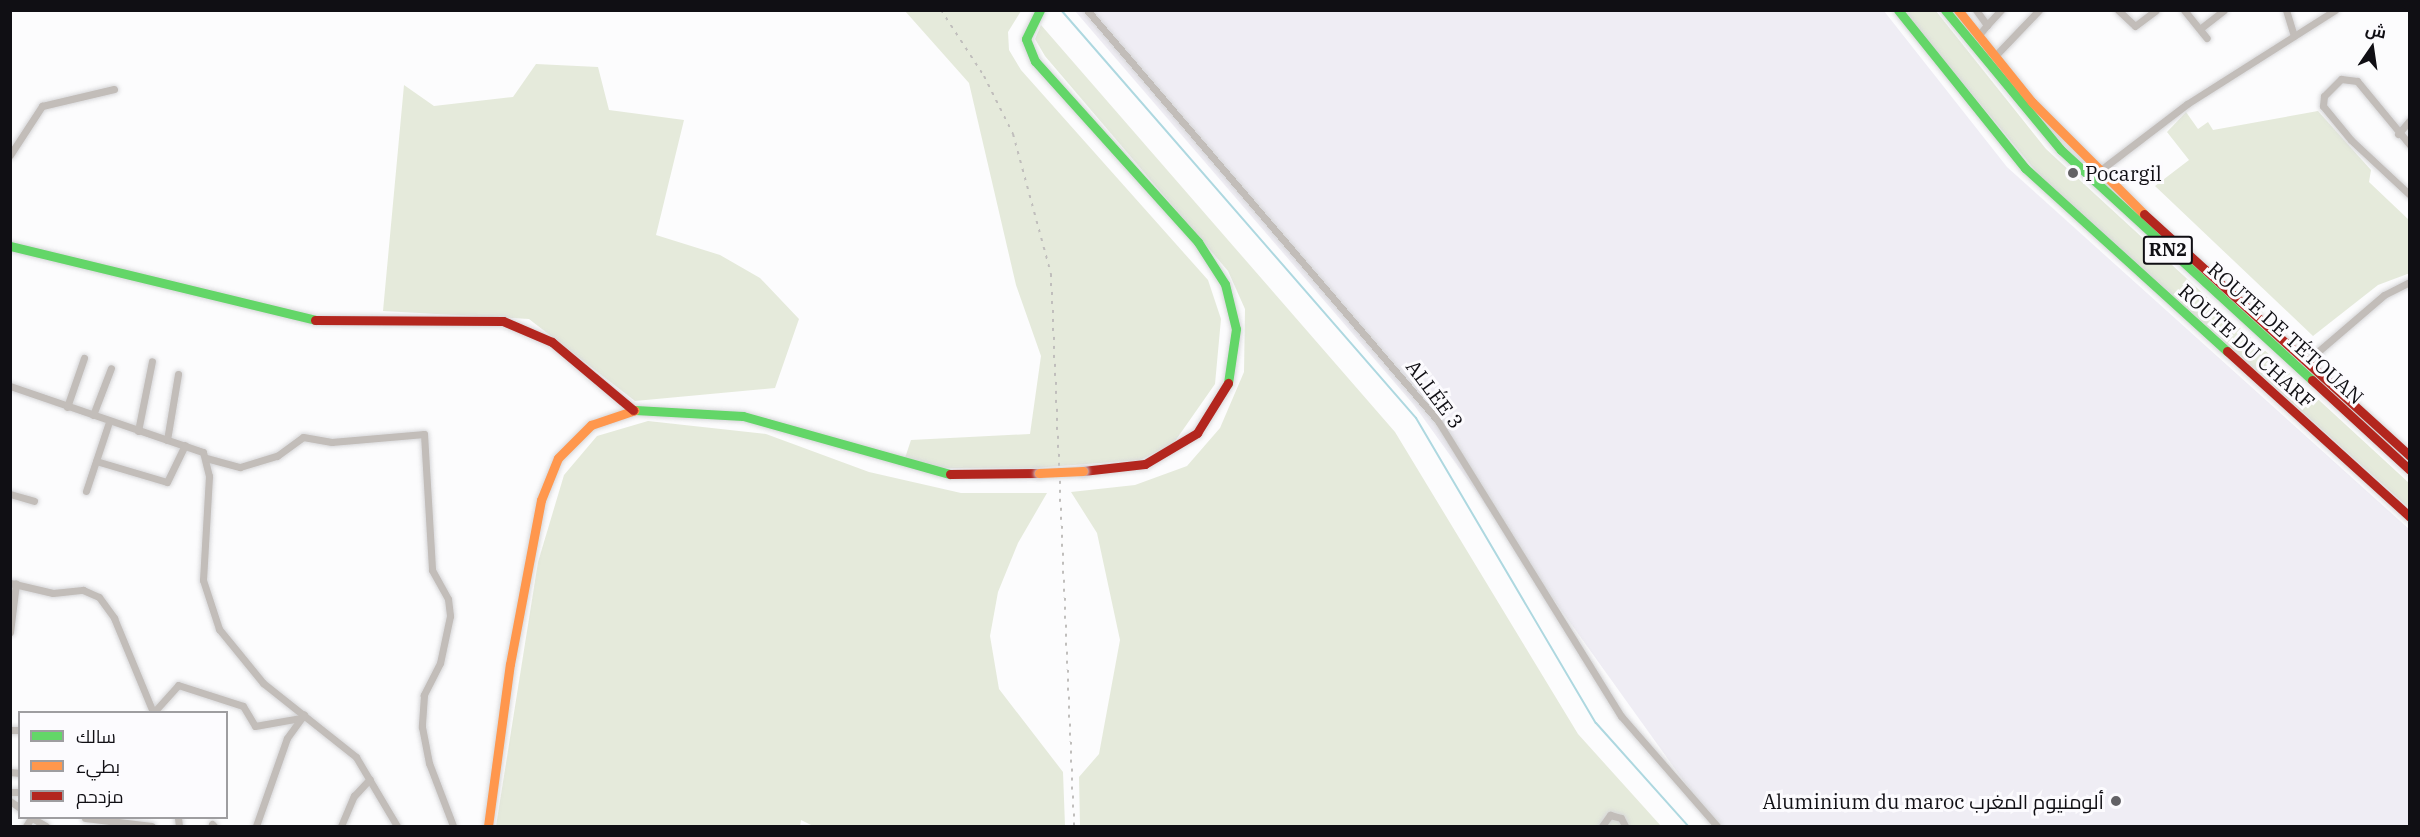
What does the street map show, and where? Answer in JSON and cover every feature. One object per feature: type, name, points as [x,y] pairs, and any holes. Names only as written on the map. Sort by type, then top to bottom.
[{"type":"main road","points":[[488,826],[526,571],[548,477],[576,437],[604,418],[633,410],[766,420],[936,474],[1083,471],[1145,464],[1197,433],[1231,378],[1236,329],[1225,284],[1198,242],[1035,61],[1026,39],[1032,18],[1040,10]]},
{"type":"main road","name":"ROUTE DU CHARF","points":[[1898,10],[2025,168],[2409,517]]},
{"type":"main road","name":"ROUTE DE TÉTOUAN","points":[[1945,10],[2061,150],[2409,470]]},
{"type":"main road","name":"ROUTE DE TÉTOUAN","points":[[1958,10],[1995,56],[2098,172],[2409,456]]},
{"type":"main road","points":[[10,246],[327,323],[503,321],[552,342],[633,410]]},
{"type":"street","name":"ALLÉE 3","points":[[1087,10],[1438,421],[1621,716],[1717,826]]},
{"type":"street","points":[[1976,10],[1987,25]]},
{"type":"street","points":[[1978,36],[2001,10]]},
{"type":"street","points":[[1995,56],[2038,10]]},
{"type":"street","points":[[2118,10],[2135,26],[2156,10]]},
{"type":"street","points":[[2184,10],[2207,38]]},
{"type":"street","points":[[2200,28],[2223,10]]},
{"type":"street","points":[[2286,10],[2294,36]]},
{"type":"street","points":[[2098,172],[2187,104],[2335,10]]},
{"type":"street","points":[[2409,145],[2357,81],[2341,80],[2323,99],[2351,140],[2409,195]]},
{"type":"street","points":[[10,155],[42,106],[114,89]]},
{"type":"street","points":[[2398,134],[2409,120]]},
{"type":"street","points":[[2307,361],[2384,295],[2409,282]]},
{"type":"street","points":[[67,406],[84,358]]},
{"type":"street","points":[[138,431],[152,361]]},
{"type":"street","points":[[93,416],[111,368]]},
{"type":"street","points":[[167,441],[178,374]]},
{"type":"street","points":[[10,386],[109,422],[185,445],[206,458],[240,467],[277,456],[303,437],[332,442],[424,434],[432,570],[448,600],[450,616],[440,663],[424,695],[422,727],[429,763],[453,826]]},
{"type":"street","points":[[86,491],[109,422]]},
{"type":"street","points":[[96,461],[167,482],[185,445]]},
{"type":"street","points":[[206,458],[207,603],[219,629],[256,675],[303,716],[345,747],[370,779],[397,826]]},
{"type":"street","points":[[10,494],[34,501]]},
{"type":"street","points":[[10,632],[13,583],[52,593],[82,590],[99,597],[114,618],[153,711]]},
{"type":"street","points":[[154,711],[178,685],[243,706],[255,726],[303,716]]},
{"type":"street","points":[[256,826],[287,738],[303,716]]},
{"type":"street","points":[[341,826],[354,796],[370,779]]},
{"type":"street","points":[[1602,826],[1610,815],[1621,818],[1625,826]]},
{"type":"street","points":[[92,819],[152,826]]},
{"type":"street","points":[[170,826],[178,823]]},
{"type":"shaded area","points":[[905,11],[1021,11],[1008,32],[1009,50],[1021,70],[1208,280],[1221,319],[1215,384],[1173,444],[1140,460],[1034,468],[942,468],[904,461],[911,440],[1030,434],[1041,356],[1016,285],[969,83]]},
{"type":"shaded area","points":[[1075,11],[1884,11],[2007,167],[2409,529],[2409,826],[1716,826],[1414,405]]},
{"type":"shaded area","points":[[1903,11],[1936,11],[2046,149],[2409,483],[2409,508],[2040,176]]},
{"type":"shaded area","points":[[1041,25],[1395,432],[1578,734],[1661,826],[1080,826],[1079,777],[1099,754],[1120,640],[1097,533],[1071,492],[1135,485],[1187,466],[1220,428],[1244,372],[1245,309],[1228,271],[1045,56],[1035,39]]},
{"type":"shaded area","points":[[536,64],[598,67],[609,110],[684,120],[656,235],[720,255],[760,278],[799,319],[775,388],[635,401],[529,319],[383,311],[404,85],[434,106],[513,97]]},
{"type":"shaded area","points":[[2318,111],[2371,170],[2369,182],[2409,220],[2410,273],[2378,285],[2313,336],[2155,186],[2189,160],[2167,132],[2186,112],[2198,129],[2208,122],[2213,130]]},
{"type":"shaded area","points":[[648,421],[766,434],[869,472],[961,493],[1047,493],[1018,543],[998,592],[990,636],[999,689],[1063,772],[1065,826],[813,826],[801,820],[800,826],[496,826],[538,562],[564,475],[597,436]]},
{"type":"waterway","points":[[1061,10],[1416,418],[1596,723],[1688,826]]},
{"type":"railway","points":[[941,10],[984,76],[1013,134],[1051,274],[1074,826]]},
{"type":"traffic: fast","points":[[1040,10],[1026,39],[1035,61],[1198,242],[1225,284],[1236,329],[1228,383]]},
{"type":"traffic: fast","points":[[1898,10],[2025,168],[2227,351]]},
{"type":"traffic: fast","points":[[1945,10],[2061,150],[2312,380]]},
{"type":"traffic: fast","points":[[10,246],[315,320]]},
{"type":"traffic: fast","points":[[635,410],[743,416],[950,474]]},
{"type":"traffic: slow","points":[[1958,10],[2032,102],[2144,214]]},
{"type":"traffic: slow","points":[[488,826],[510,664],[541,500],[558,458],[591,425],[635,410]]},
{"type":"traffic: slow","points":[[1039,473],[1083,471]]},
{"type":"traffic: jam","points":[[2144,214],[2410,456]]},
{"type":"traffic: jam","points":[[315,320],[503,321],[552,342],[633,410]]},
{"type":"traffic: jam","points":[[2227,351],[2410,517]]},
{"type":"traffic: jam","points":[[2312,380],[2410,470]]},
{"type":"traffic: jam","points":[[1083,471],[1145,464],[1197,433],[1228,383]]},
{"type":"traffic: jam","points":[[950,474],[1039,473]]},
{"type":"place","name":"Pocargil","points":[[2073,173]]},
{"type":"place","name":"Aluminium du maroc ألومنيوم المغرب","points":[[2116,801]]}]
